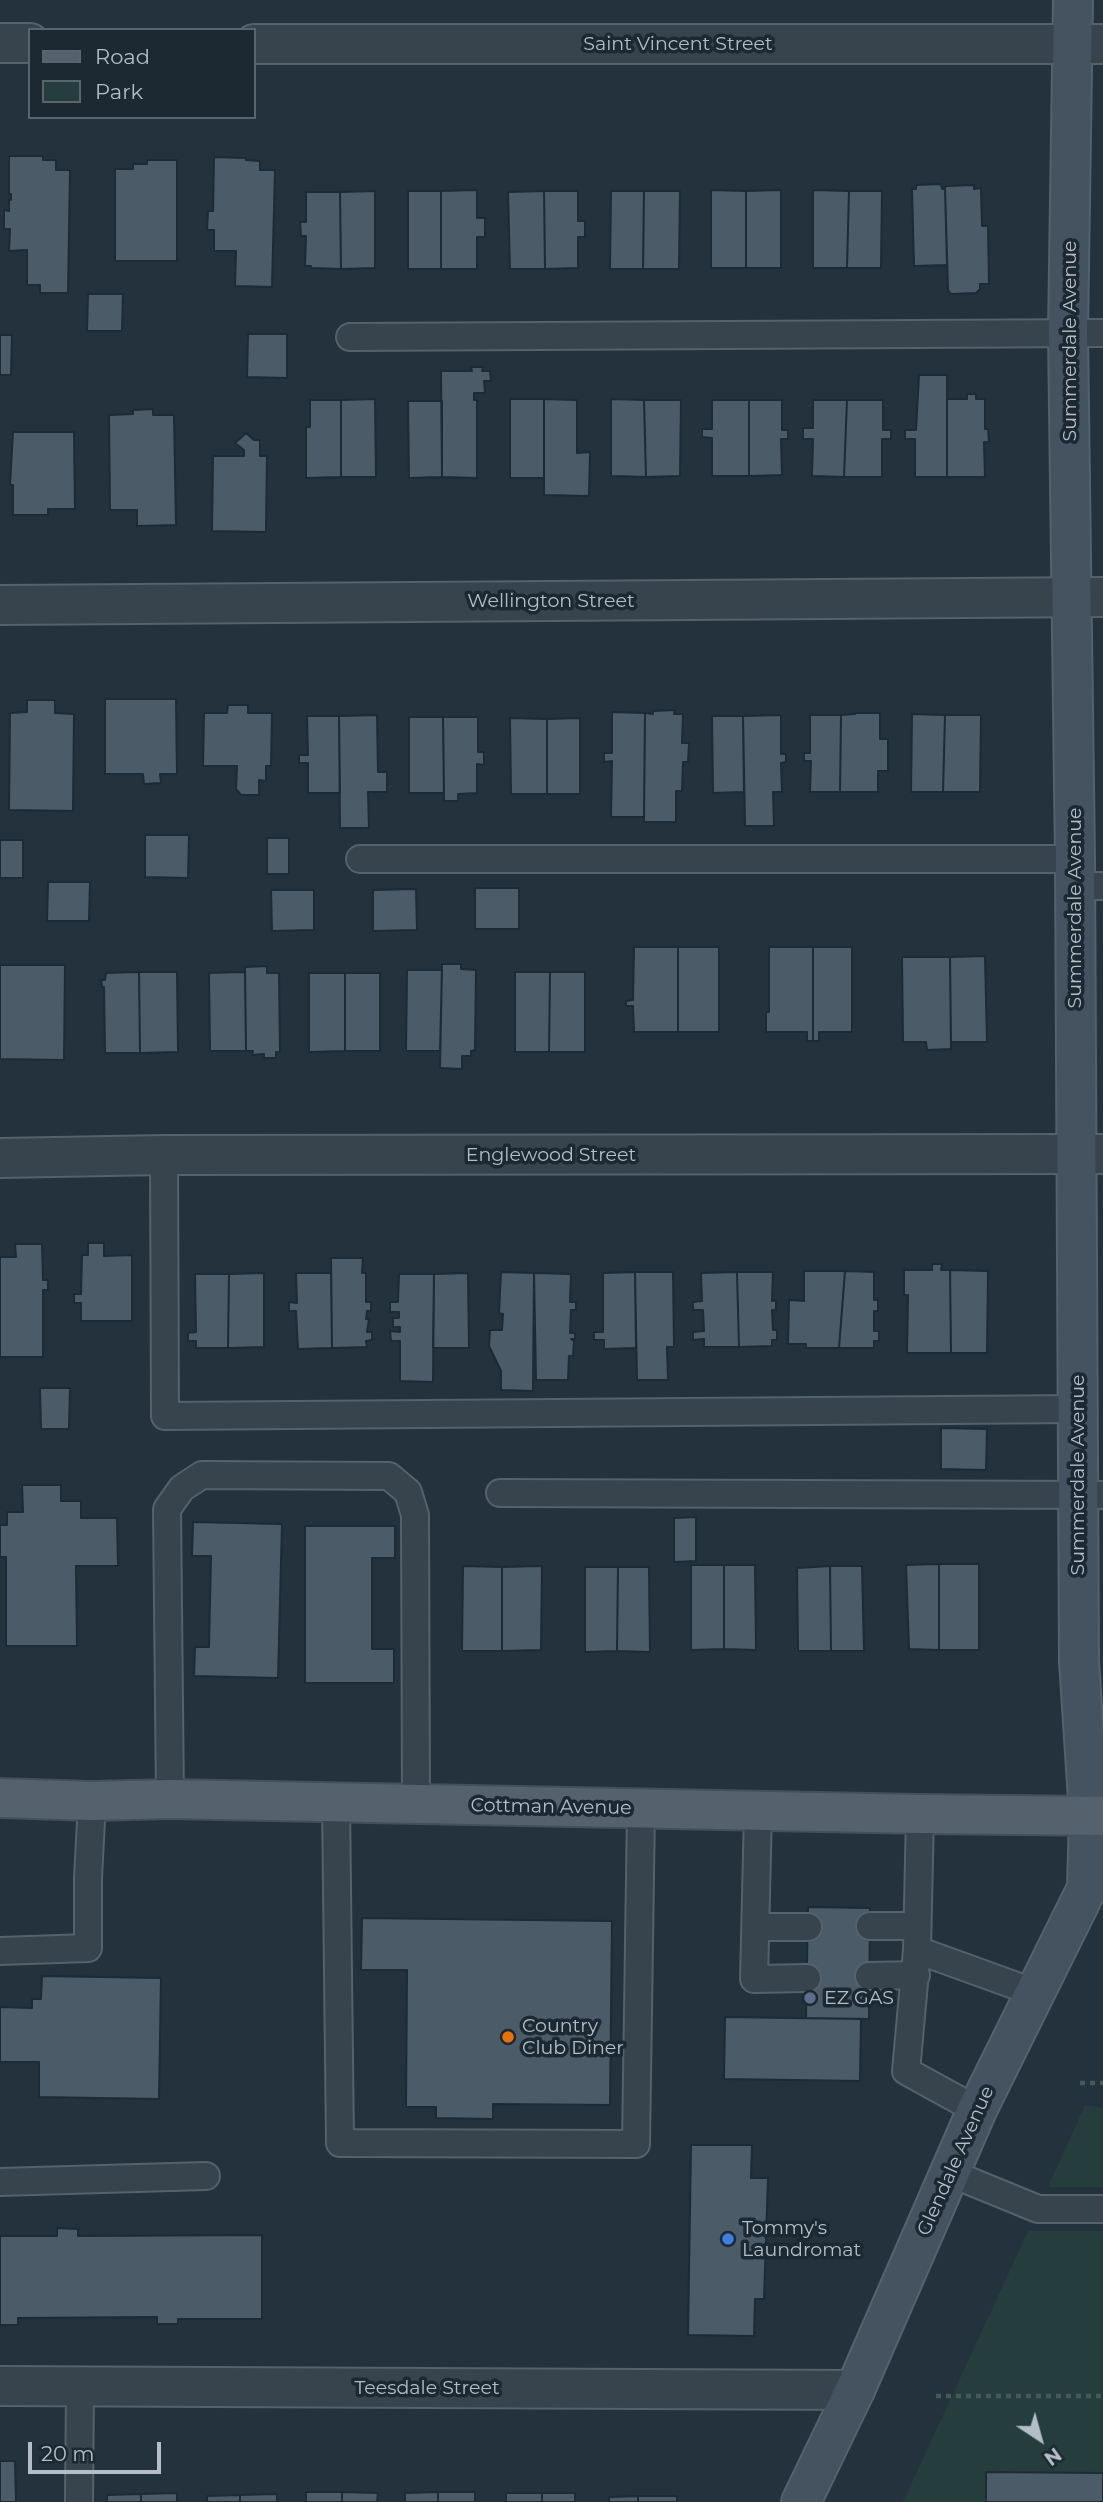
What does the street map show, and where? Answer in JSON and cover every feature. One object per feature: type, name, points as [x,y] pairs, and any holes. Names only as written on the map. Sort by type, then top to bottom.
[{"type":"main road","name":"Cottman Avenue","points":[[0,1798],[1096,1816]]},
{"type":"street","name":"Summerdale Avenue","points":[[1073,0],[1088,44],[1084,877],[1090,1154],[1078,1409],[1091,1452],[1091,1661],[1096,1816]]},
{"type":"street","points":[[0,43],[28,43]]},
{"type":"street","name":"Saint Vincent Street","points":[[256,44],[1088,44]]},
{"type":"street","name":"Wellington Street","points":[[0,605],[1087,597]]},
{"type":"street","name":"Englewood Street","points":[[0,1158],[164,1155],[1090,1154]]},
{"type":"street","name":"Glendale Avenue","points":[[802,2502],[855,2390],[977,2110],[1087,1888],[1096,1816]]},
{"type":"street","name":"Teesdale Street","points":[[0,2386],[855,2390]]},
{"type":"lane","points":[[350,337],[1085,333]]},
{"type":"lane","points":[[360,859],[1084,877]]},
{"type":"lane","points":[[164,1155],[165,1416],[1078,1409]]},
{"type":"lane","points":[[170,1799],[167,1509],[182,1488],[202,1475],[389,1476],[408,1492],[415,1515],[416,1805]]},
{"type":"lane","points":[[500,1493],[1091,1495]]},
{"type":"lane","points":[[0,1951],[88,1948],[92,1801]]},
{"type":"lane","points":[[336,1803],[340,2143],[636,2144],[640,1809]]},
{"type":"lane","points":[[758,1811],[754,1979],[807,1978]]},
{"type":"lane","points":[[920,1814],[917,1951],[906,2071],[977,2110]]},
{"type":"lane","points":[[870,1926],[917,1951],[1036,1993]]},
{"type":"lane","points":[[756,1927],[808,1927]]},
{"type":"lane","points":[[869,1976],[917,1951]]},
{"type":"lane","points":[[950,2173],[1038,2209],[1103,2209]]},
{"type":"lane","points":[[0,2182],[206,2176]]},
{"type":"lane","points":[[79,2502],[80,2386]]},
{"type":"path","points":[[1080,2083],[1103,2083]]},
{"type":"path","points":[[936,2396],[1103,2396]]},
{"type":"green space","points":[[1085,2105],[1103,2108],[1103,2187],[1048,2187]]},
{"type":"green space","points":[[1028,2231],[1103,2231],[1103,2473],[986,2472],[986,2502],[903,2502]]},
{"type":"building","points":[[9,156],[43,156],[43,160],[56,160],[56,170],[70,170],[68,293],[40,293],[40,285],[27,285],[27,250],[9,251],[10,229],[4,229],[4,210],[9,211],[11,200]]},
{"type":"building","points":[[214,157],[246,158],[260,161],[260,170],[275,170],[272,287],[235,286],[236,251],[214,251],[214,230],[207,230],[208,211],[213,211]]},
{"type":"building","points":[[147,160],[177,160],[177,261],[115,261],[115,169],[133,169],[133,164],[147,164]]},
{"type":"building","points":[[941,184],[942,189],[945,188],[947,265],[914,266],[912,189],[916,189],[916,185]]},
{"type":"building","points":[[974,185],[974,189],[981,188],[982,226],[988,226],[989,284],[980,284],[976,293],[951,294],[948,290],[945,188]]},
{"type":"building","points":[[477,190],[477,218],[485,218],[485,237],[477,237],[477,269],[441,269],[441,191]]},
{"type":"building","points":[[711,190],[746,191],[746,268],[711,268]]},
{"type":"building","points":[[781,190],[781,268],[746,268],[746,191]]},
{"type":"building","points":[[813,190],[849,191],[847,268],[813,268]]},
{"type":"building","points":[[375,191],[375,268],[341,269],[340,192]]},
{"type":"building","points":[[408,191],[441,191],[441,269],[408,269]]},
{"type":"building","points":[[544,191],[545,269],[510,269],[508,192]]},
{"type":"building","points":[[544,191],[578,191],[578,221],[585,221],[585,237],[578,237],[578,268],[545,269]]},
{"type":"building","points":[[611,191],[644,191],[643,269],[610,269]]},
{"type":"building","points":[[644,191],[680,191],[679,269],[643,269]]},
{"type":"building","points":[[849,191],[882,191],[881,268],[847,268]]},
{"type":"building","points":[[306,192],[340,192],[341,269],[305,266],[306,236],[301,236],[300,222],[306,222]]},
{"type":"building","points":[[88,294],[123,294],[122,331],[87,331]]},
{"type":"building","points":[[248,334],[287,334],[287,378],[247,377]]},
{"type":"building","points":[[0,335],[12,335],[11,375],[0,375]]},
{"type":"building","points":[[471,367],[483,367],[482,371],[490,371],[491,381],[484,381],[485,393],[474,393],[474,400],[477,400],[477,478],[442,477],[441,371],[472,371]]},
{"type":"building","points":[[919,375],[947,375],[947,477],[915,477],[915,439],[905,439],[905,430],[916,430]]},
{"type":"building","points":[[967,394],[976,394],[976,399],[985,399],[985,429],[988,429],[989,442],[984,442],[985,477],[947,477],[947,399],[967,399]]},
{"type":"building","points":[[375,399],[376,477],[341,477],[341,400]]},
{"type":"building","points":[[510,399],[544,399],[544,478],[510,478]]},
{"type":"building","points":[[544,399],[577,400],[577,453],[590,452],[589,496],[544,495]]},
{"type":"building","points":[[611,399],[644,400],[646,477],[611,476]]},
{"type":"building","points":[[310,400],[341,400],[341,477],[306,478],[306,427],[310,427]]},
{"type":"building","points":[[644,400],[681,400],[680,476],[646,477]]},
{"type":"building","points":[[712,400],[749,400],[749,476],[712,476],[712,438],[702,437],[702,429],[712,429]]},
{"type":"building","points":[[749,400],[782,400],[782,430],[788,430],[788,439],[781,439],[782,475],[749,476]]},
{"type":"building","points":[[813,400],[847,400],[844,477],[812,476],[813,439],[803,439],[803,428],[813,428]]},
{"type":"building","points":[[847,400],[883,400],[883,430],[891,430],[891,439],[882,439],[882,477],[844,477]]},
{"type":"building","points":[[408,401],[442,401],[442,477],[409,478]]},
{"type":"building","points":[[153,409],[153,415],[174,415],[176,525],[137,526],[137,510],[110,510],[109,415],[133,414],[133,410]]},
{"type":"building","points":[[13,432],[74,432],[75,509],[48,509],[48,515],[13,515],[13,485],[10,485]]},
{"type":"building","points":[[246,433],[254,440],[260,440],[260,456],[267,456],[266,532],[212,531],[213,456],[244,456],[244,450],[235,443]]},
{"type":"building","points":[[105,699],[176,699],[177,774],[160,774],[161,783],[144,784],[143,774],[105,774]]},
{"type":"building","points":[[27,700],[55,700],[55,713],[74,714],[73,811],[9,810],[10,713],[27,712]]},
{"type":"building","points":[[228,705],[248,705],[248,713],[272,713],[271,766],[266,766],[266,781],[259,780],[259,795],[241,795],[236,789],[237,766],[203,766],[204,713],[227,713]]},
{"type":"building","points":[[675,710],[674,714],[683,714],[682,743],[689,743],[688,762],[683,762],[682,791],[676,791],[676,822],[644,822],[645,713]]},
{"type":"building","points":[[612,712],[645,713],[644,817],[611,817],[612,761],[604,762],[604,753],[612,753]]},
{"type":"building","points":[[880,713],[880,739],[888,739],[888,771],[878,771],[878,792],[840,792],[841,715]]},
{"type":"building","points":[[912,714],[945,715],[943,792],[911,792]]},
{"type":"building","points":[[377,715],[378,772],[387,772],[387,792],[368,792],[369,828],[340,828],[339,716]]},
{"type":"building","points":[[781,715],[781,754],[786,754],[786,762],[781,763],[782,792],[773,792],[774,826],[745,826],[743,716]]},
{"type":"building","points":[[810,715],[841,715],[840,792],[810,792],[811,761],[804,761],[804,753],[810,753]]},
{"type":"building","points":[[945,715],[981,715],[980,792],[943,792]]},
{"type":"building","points":[[307,716],[339,716],[340,793],[308,793],[308,763],[299,763],[299,755],[308,755]]},
{"type":"building","points":[[712,716],[743,716],[744,792],[713,793]]},
{"type":"building","points":[[409,717],[443,717],[444,793],[409,793]]},
{"type":"building","points":[[443,717],[478,717],[478,752],[484,752],[484,765],[477,764],[477,793],[458,794],[458,801],[444,801]]},
{"type":"building","points":[[510,718],[547,719],[547,794],[511,794]]},
{"type":"building","points":[[580,718],[580,794],[547,794],[547,719]]},
{"type":"building","points":[[145,835],[189,835],[188,878],[145,877]]},
{"type":"building","points":[[267,838],[289,838],[289,874],[267,874]]},
{"type":"building","points":[[0,840],[23,840],[23,878],[0,878]]},
{"type":"building","points":[[48,882],[90,882],[89,921],[47,921]]},
{"type":"building","points":[[475,888],[519,888],[519,929],[475,929]]},
{"type":"building","points":[[416,889],[417,930],[373,931],[373,890]]},
{"type":"building","points":[[271,890],[314,890],[314,930],[272,931]]},
{"type":"building","points":[[634,947],[678,947],[678,1032],[634,1032],[633,1006],[626,1006],[626,1001],[633,1000]]},
{"type":"building","points":[[678,947],[719,947],[719,1032],[678,1032]]},
{"type":"building","points":[[769,947],[813,947],[813,1041],[807,1041],[807,1032],[766,1032],[766,1012],[769,1012]]},
{"type":"building","points":[[813,947],[852,947],[852,1032],[819,1032],[819,1041],[813,1041]]},
{"type":"building","points":[[985,956],[987,1042],[951,1042],[950,957]]},
{"type":"building","points":[[902,957],[950,957],[951,1049],[927,1050],[926,1042],[903,1042]]},
{"type":"building","points":[[442,964],[461,964],[461,969],[476,970],[475,1050],[471,1051],[471,1056],[462,1056],[462,1069],[440,1068]]},
{"type":"building","points":[[0,965],[65,965],[64,1060],[0,1059]]},
{"type":"building","points":[[267,966],[267,973],[279,973],[280,1052],[276,1052],[276,1058],[264,1058],[264,1054],[252,1055],[253,1051],[246,1051],[245,967]]},
{"type":"building","points":[[407,970],[442,970],[440,1051],[406,1051]]},
{"type":"building","points":[[139,972],[177,972],[178,1052],[140,1053]]},
{"type":"building","points":[[139,972],[140,1053],[105,1053],[104,987],[101,980],[105,980],[106,973]]},
{"type":"building","points":[[245,972],[246,1051],[210,1051],[209,973]]},
{"type":"building","points":[[515,972],[550,972],[549,1052],[515,1052]]},
{"type":"building","points":[[550,972],[585,972],[585,1052],[549,1052]]},
{"type":"building","points":[[309,973],[345,973],[345,1051],[309,1052]]},
{"type":"building","points":[[345,973],[380,973],[380,1051],[345,1051]]},
{"type":"building","points":[[88,1243],[104,1243],[104,1256],[132,1255],[132,1321],[81,1321],[81,1303],[74,1303],[74,1294],[81,1294],[82,1255],[88,1255]]},
{"type":"building","points":[[15,1244],[42,1244],[43,1280],[48,1280],[48,1290],[43,1290],[43,1357],[0,1357],[0,1257],[16,1257]]},
{"type":"building","points":[[331,1258],[363,1258],[366,1302],[371,1302],[371,1311],[367,1311],[366,1319],[369,1319],[367,1332],[372,1332],[372,1340],[366,1341],[367,1347],[332,1348]]},
{"type":"building","points":[[932,1264],[942,1264],[941,1270],[950,1270],[951,1353],[907,1353],[908,1295],[904,1295],[904,1270],[932,1270]]},
{"type":"building","points":[[950,1270],[988,1271],[987,1353],[951,1353]]},
{"type":"building","points":[[804,1271],[845,1271],[839,1348],[806,1348],[806,1344],[788,1344],[789,1300],[804,1301]]},
{"type":"building","points":[[845,1271],[874,1272],[874,1300],[878,1300],[878,1311],[874,1311],[874,1331],[879,1331],[879,1341],[874,1341],[874,1348],[839,1348]]},
{"type":"building","points":[[501,1272],[534,1273],[533,1391],[501,1390],[501,1371],[489,1346],[490,1330],[502,1330],[503,1314],[499,1313]]},
{"type":"building","points":[[635,1272],[636,1348],[604,1349],[604,1340],[594,1340],[594,1332],[603,1332],[603,1273]]},
{"type":"building","points":[[635,1272],[673,1272],[674,1347],[667,1347],[668,1380],[637,1380]]},
{"type":"building","points":[[737,1272],[739,1347],[704,1347],[704,1339],[693,1340],[693,1332],[704,1331],[703,1310],[693,1310],[693,1302],[702,1301],[701,1273]]},
{"type":"building","points":[[737,1272],[773,1272],[772,1301],[776,1300],[776,1310],[772,1310],[773,1330],[777,1330],[777,1340],[772,1340],[772,1346],[739,1347]]},
{"type":"building","points":[[264,1273],[264,1347],[228,1348],[229,1274]]},
{"type":"building","points":[[296,1273],[331,1273],[332,1348],[298,1349],[296,1311],[289,1311],[289,1302],[297,1303]]},
{"type":"building","points":[[468,1273],[469,1348],[433,1348],[434,1274]]},
{"type":"building","points":[[534,1273],[571,1274],[570,1302],[576,1302],[576,1310],[571,1310],[570,1333],[575,1333],[575,1339],[571,1339],[574,1341],[573,1356],[569,1356],[568,1380],[536,1380]]},
{"type":"building","points":[[195,1274],[229,1274],[228,1348],[196,1348],[196,1341],[188,1341],[188,1333],[196,1332]]},
{"type":"building","points":[[399,1274],[434,1274],[433,1382],[400,1381],[400,1341],[391,1341],[390,1331],[400,1332],[400,1327],[393,1327],[393,1318],[399,1318],[399,1312],[390,1312],[390,1302],[398,1302]]},
{"type":"building","points":[[40,1388],[70,1388],[69,1429],[41,1429]]},
{"type":"building","points":[[941,1428],[987,1429],[986,1470],[941,1469]]},
{"type":"building","points":[[22,1485],[61,1485],[61,1501],[81,1501],[81,1518],[117,1518],[118,1566],[76,1566],[77,1646],[6,1646],[6,1557],[0,1557],[0,1525],[7,1525],[7,1512],[23,1512]]},
{"type":"building","points":[[696,1517],[696,1561],[674,1562],[674,1518]]},
{"type":"building","points":[[193,1522],[282,1524],[278,1678],[194,1676],[195,1647],[209,1647],[211,1556],[192,1556]]},
{"type":"building","points":[[305,1526],[395,1526],[395,1558],[372,1558],[372,1649],[394,1649],[394,1683],[305,1683]]},
{"type":"building","points":[[939,1564],[939,1650],[909,1649],[906,1565]]},
{"type":"building","points":[[939,1564],[979,1564],[979,1650],[939,1650]]},
{"type":"building","points":[[691,1565],[724,1565],[724,1649],[691,1650]]},
{"type":"building","points":[[724,1565],[755,1565],[756,1650],[724,1649]]},
{"type":"building","points":[[463,1566],[502,1567],[502,1651],[462,1651]]},
{"type":"building","points":[[542,1566],[541,1650],[502,1651],[502,1567]]},
{"type":"building","points":[[830,1566],[831,1651],[798,1651],[797,1568]]},
{"type":"building","points":[[830,1566],[862,1566],[864,1651],[831,1651]]},
{"type":"building","points":[[585,1567],[618,1567],[617,1651],[585,1652]]},
{"type":"building","points":[[618,1567],[649,1567],[650,1652],[617,1651]]},
{"type":"building","points":[[808,1907],[870,1908],[869,2019],[806,2018]]},
{"type":"building","name":"Country Club Diner","points":[[362,1918],[612,1921],[610,2105],[493,2104],[493,2119],[436,2118],[436,2107],[406,2107],[407,1970],[361,1970]]},
{"type":"building","points":[[42,1976],[161,1978],[159,2099],[39,2097],[39,2062],[0,2062],[0,2007],[32,2008],[32,1999],[41,1999]]},
{"type":"building","points":[[725,2017],[861,2019],[860,2081],[724,2079]]},
{"type":"building","name":"Tommy's Laundromat","points":[[691,2145],[752,2145],[751,2178],[768,2178],[764,2299],[755,2299],[754,2336],[688,2335]]},
{"type":"building","points":[[57,2228],[78,2229],[78,2236],[262,2235],[262,2319],[178,2319],[178,2324],[157,2324],[157,2317],[18,2318],[18,2325],[0,2325],[0,2236],[57,2236]]},
{"type":"building","points":[[0,2461],[15,2461],[16,2502],[0,2502]]},
{"type":"building","points":[[986,2472],[1103,2473],[1103,2502],[986,2502]]},
{"type":"building","points":[[306,2492],[342,2492],[342,2502],[306,2502]]},
{"type":"building","points":[[342,2492],[378,2493],[377,2502],[342,2502]]},
{"type":"building","points":[[438,2492],[475,2492],[475,2502],[438,2502]]},
{"type":"building","points":[[438,2492],[438,2502],[405,2502],[405,2493]]},
{"type":"building","points":[[177,2493],[177,2502],[141,2502],[141,2494]]},
{"type":"building","points":[[506,2493],[542,2493],[542,2502],[506,2502]]},
{"type":"building","points":[[542,2493],[575,2493],[575,2502],[542,2502]]},
{"type":"building","points":[[141,2494],[141,2502],[107,2502],[107,2495]]},
{"type":"building","points":[[277,2494],[277,2502],[240,2502],[240,2495]]},
{"type":"building","points":[[240,2495],[240,2502],[207,2502],[207,2496]]},
{"type":"building","points":[[638,2496],[638,2502],[609,2502],[609,2497]]},
{"type":"building","points":[[638,2496],[677,2496],[677,2502],[638,2502]]},
{"type":"place","name":"EZ GAS","points":[[810,1998]]},
{"type":"place","name":"Country Club Diner","points":[[508,2037]]},
{"type":"place","name":"Tommy's Laundromat","points":[[728,2239]]}]
